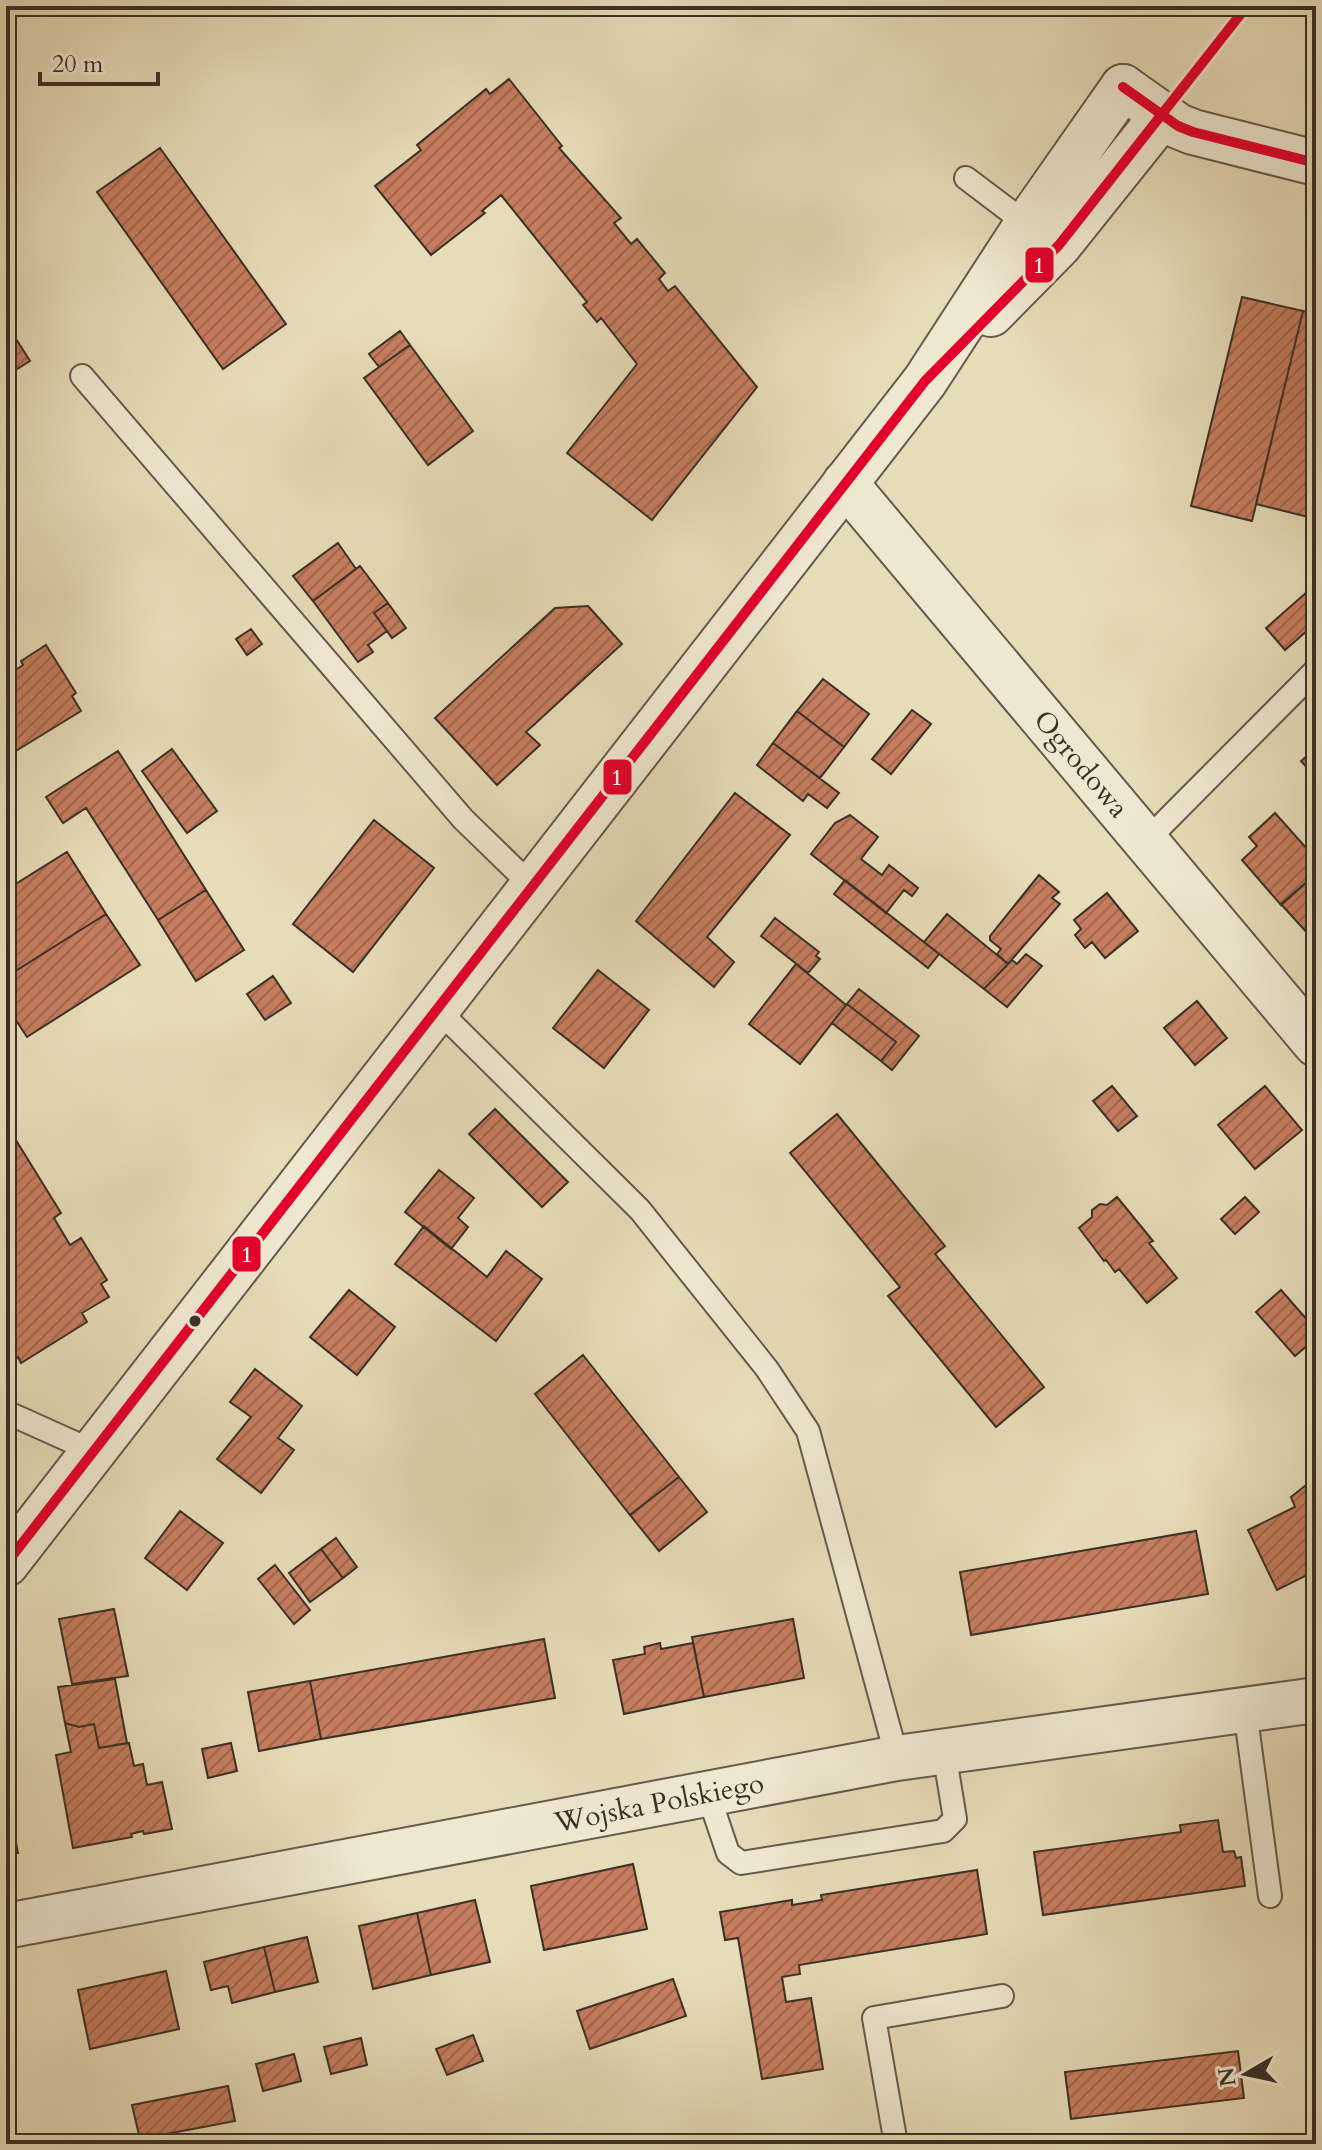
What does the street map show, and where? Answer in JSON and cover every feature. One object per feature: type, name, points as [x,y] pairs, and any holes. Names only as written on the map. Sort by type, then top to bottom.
[{"type":"street","points":[[1043,235],[1123,87],[1178,126],[1207,137],[1316,163]]},
{"type":"street","points":[[6,1564],[925,381],[1043,235],[1163,115]]},
{"type":"street","name":"Ogrodowa","points":[[845,483],[1316,1044]]},
{"type":"street","name":"Wojska Polskiego","points":[[6,1926],[897,1758],[1316,1700]]},
{"type":"lane","points":[[966,178],[1043,235]]},
{"type":"lane","points":[[82,376],[463,819],[533,887]]},
{"type":"lane","points":[[1146,841],[1316,670]]},
{"type":"lane","points":[[436,1008],[640,1210],[767,1369],[808,1431],[897,1758]]},
{"type":"lane","points":[[6,1412],[95,1452]]},
{"type":"lane","points":[[1245,1710],[1270,1896]]},
{"type":"lane","points":[[708,1794],[728,1853],[741,1863],[943,1831],[955,1819],[944,1752]]},
{"type":"lane","points":[[896,2144],[874,2018],[1002,1996]]},
{"type":"building","points":[[509,79],[562,146],[559,148],[621,218],[614,223],[631,244],[637,239],[665,273],[659,279],[668,291],[675,286],[757,387],[652,520],[567,453],[637,364],[601,318],[597,322],[583,305],[587,302],[501,195],[482,211],[485,213],[431,255],[375,186],[421,150],[417,145],[486,89],[490,94]]},
{"type":"building","points":[[160,148],[286,324],[223,369],[97,192]]},
{"type":"building","points":[[1242,297],[1303,311],[1252,521],[1191,506]]},
{"type":"building","points":[[1303,311],[1316,314],[1316,519],[1256,504]]},
{"type":"building","points":[[6,323],[30,361],[6,376]]},
{"type":"building","points":[[400,331],[410,345],[379,367],[369,354]]},
{"type":"building","points":[[410,345],[473,431],[428,465],[364,378]]},
{"type":"building","points":[[338,543],[356,569],[313,601],[293,576]]},
{"type":"building","points":[[360,566],[388,603],[374,613],[387,631],[368,645],[373,652],[358,662],[313,601]]},
{"type":"building","points":[[1316,584],[1316,623],[1285,650],[1266,628]]},
{"type":"building","points":[[388,603],[406,628],[392,638],[374,613]]},
{"type":"building","points":[[588,606],[622,644],[526,732],[540,745],[497,785],[435,718],[555,608]]},
{"type":"building","points":[[251,629],[262,644],[247,655],[236,639]]},
{"type":"building","points":[[46,645],[76,693],[72,696],[81,711],[6,757],[6,676],[23,665],[21,661]]},
{"type":"building","points":[[823,679],[869,714],[844,747],[797,711]]},
{"type":"building","points":[[912,710],[931,724],[891,774],[872,759]]},
{"type":"building","points":[[797,711],[844,747],[820,778],[773,743]]},
{"type":"building","points":[[773,743],[839,793],[827,808],[808,794],[803,801],[757,765]]},
{"type":"building","points":[[1316,748],[1316,778],[1301,761]]},
{"type":"building","points":[[172,749],[217,811],[187,833],[142,771]]},
{"type":"building","points":[[118,751],[206,890],[158,920],[86,808],[63,823],[46,797]]},
{"type":"building","points":[[735,793],[790,835],[707,937],[734,962],[714,987],[636,921]]},
{"type":"building","points":[[1275,813],[1316,859],[1316,874],[1281,905],[1242,860],[1257,846],[1249,837]]},
{"type":"building","points":[[850,815],[878,837],[861,859],[882,875],[889,865],[918,888],[912,896],[904,890],[886,913],[811,854],[835,823]]},
{"type":"building","points":[[374,820],[434,868],[353,972],[293,924]]},
{"type":"building","points":[[67,852],[106,914],[6,977],[6,890]]},
{"type":"building","points":[[1039,875],[1059,892],[1052,898],[1060,904],[1008,964],[997,954],[1001,949],[990,940],[990,936]]},
{"type":"building","points":[[845,880],[939,954],[928,968],[834,894]]},
{"type":"building","points":[[1309,880],[1316,888],[1316,928],[1309,935],[1281,904]]},
{"type":"building","points":[[206,890],[244,950],[196,981],[158,920]]},
{"type":"building","points":[[1107,893],[1138,931],[1105,958],[1092,942],[1085,948],[1075,935],[1081,929],[1074,920]]},
{"type":"building","points":[[106,914],[140,965],[27,1037],[6,1005],[6,977]]},
{"type":"building","points":[[947,914],[1008,964],[984,989],[924,942]]},
{"type":"building","points":[[775,918],[819,952],[816,956],[820,959],[808,973],[761,936]]},
{"type":"building","points":[[1026,954],[1042,966],[1007,1007],[984,989],[1012,960],[1017,964]]},
{"type":"building","points":[[796,964],[846,1005],[800,1064],[749,1024]]},
{"type":"building","points":[[598,970],[649,1010],[604,1068],[553,1028]]},
{"type":"building","points":[[273,976],[291,1003],[265,1020],[247,994]]},
{"type":"building","points":[[859,989],[919,1036],[892,1070],[881,1061],[896,1042],[847,1004]]},
{"type":"building","points":[[1197,1001],[1227,1038],[1195,1065],[1164,1028]]},
{"type":"building","points":[[847,1004],[896,1042],[881,1061],[832,1023]]},
{"type":"building","points":[[1112,1086],[1137,1116],[1118,1131],[1093,1101]]},
{"type":"building","points":[[1265,1086],[1302,1130],[1255,1169],[1218,1125]]},
{"type":"building","points":[[495,1109],[568,1182],[542,1207],[469,1134]]},
{"type":"building","points":[[837,1114],[945,1246],[935,1254],[1044,1387],[996,1427],[888,1296],[900,1287],[790,1153]]},
{"type":"building","points":[[6,1124],[61,1213],[54,1218],[70,1245],[81,1238],[107,1280],[101,1284],[109,1297],[82,1313],[87,1322],[21,1363],[18,1357],[6,1365],[6,1294],[12,1290],[8,1284],[16,1280],[6,1264]]},
{"type":"building","points":[[439,1170],[474,1198],[458,1218],[468,1227],[451,1249],[405,1212]]},
{"type":"building","points":[[1117,1197],[1153,1241],[1149,1243],[1177,1278],[1147,1303],[1119,1269],[1115,1272],[1104,1261],[1079,1228],[1092,1217],[1092,1210],[1100,1204],[1107,1205]]},
{"type":"building","points":[[1245,1197],[1259,1212],[1235,1234],[1221,1219]]},
{"type":"building","points":[[424,1226],[487,1277],[506,1251],[542,1279],[496,1341],[395,1264]]},
{"type":"building","points":[[349,1290],[395,1327],[357,1375],[310,1337]]},
{"type":"building","points":[[1281,1290],[1316,1330],[1316,1338],[1295,1356],[1256,1312]]},
{"type":"building","points":[[583,1355],[679,1477],[630,1515],[535,1394]]},
{"type":"building","points":[[255,1369],[302,1406],[278,1438],[294,1450],[261,1493],[217,1459],[251,1417],[230,1402]]},
{"type":"building","points":[[679,1477],[707,1512],[659,1551],[630,1515]]},
{"type":"building","points":[[1316,1477],[1316,1584],[1311,1573],[1277,1590],[1248,1530],[1295,1507],[1291,1497]]},
{"type":"building","points":[[180,1511],[223,1543],[187,1590],[145,1558]]},
{"type":"building","points":[[1196,1531],[1208,1594],[971,1635],[960,1572]]},
{"type":"building","points":[[336,1538],[357,1567],[343,1578],[321,1549]]},
{"type":"building","points":[[321,1549],[343,1578],[310,1602],[289,1573]]},
{"type":"building","points":[[275,1565],[310,1610],[294,1624],[258,1579]]},
{"type":"building","points":[[1316,1588],[1316,1606],[1309,1592]]},
{"type":"building","points":[[114,1609],[128,1676],[72,1684],[59,1619]]},
{"type":"building","points":[[793,1619],[804,1678],[704,1697],[692,1637]]},
{"type":"building","points":[[544,1639],[555,1698],[321,1739],[310,1681]]},
{"type":"building","points":[[660,1643],[661,1649],[693,1643],[704,1697],[624,1714],[613,1660],[645,1654],[644,1647]]},
{"type":"building","points":[[115,1679],[127,1743],[99,1748],[94,1724],[79,1727],[65,1723],[58,1687]]},
{"type":"building","points":[[310,1681],[321,1739],[259,1751],[248,1692]]},
{"type":"building","points":[[65,1723],[79,1727],[94,1724],[99,1748],[129,1743],[134,1766],[143,1764],[147,1785],[162,1782],[172,1829],[144,1834],[143,1831],[131,1834],[132,1837],[73,1848],[56,1755],[71,1752]]},
{"type":"building","points":[[231,1743],[237,1771],[208,1778],[202,1749]]},
{"type":"building","points":[[6,1791],[18,1853],[6,1855]]},
{"type":"building","points":[[1218,1820],[1223,1852],[1234,1851],[1236,1858],[1241,1857],[1245,1886],[1043,1915],[1034,1852],[1181,1832],[1180,1825]]},
{"type":"building","points":[[633,1864],[647,1929],[544,1950],[531,1886]]},
{"type":"building","points":[[977,1870],[987,1934],[799,1965],[800,1974],[782,1977],[786,2002],[811,1998],[823,2069],[762,2079],[738,1938],[725,1940],[720,1912],[792,1900],[792,1905],[822,1900],[821,1895]]},
{"type":"building","points":[[475,1900],[490,1962],[431,1975],[417,1913]]},
{"type":"building","points":[[417,1913],[431,1975],[373,1989],[359,1926]]},
{"type":"building","points":[[307,1937],[318,1982],[275,1992],[264,1947]]},
{"type":"building","points":[[264,1947],[275,1992],[232,2003],[228,1986],[211,1990],[204,1962]]},
{"type":"building","points":[[166,1971],[179,2029],[90,2049],[78,1990]]},
{"type":"building","points":[[673,1979],[686,2016],[590,2049],[577,2011]]},
{"type":"building","points":[[473,2035],[483,2061],[447,2075],[436,2049]]},
{"type":"building","points":[[361,2038],[367,2065],[331,2074],[324,2047]]},
{"type":"building","points":[[1238,2051],[1244,2098],[1071,2119],[1065,2072]]},
{"type":"building","points":[[294,2054],[301,2081],[263,2091],[256,2064]]},
{"type":"building","points":[[228,2086],[235,2121],[140,2139],[132,2105]]},
{"type":"transit line","name":"1","points":[[6,1564],[925,381],[1059,245],[1247,6]]},
{"type":"transit line","name":"1","points":[[1123,87],[1178,126],[1193,132],[1316,163]]}]
